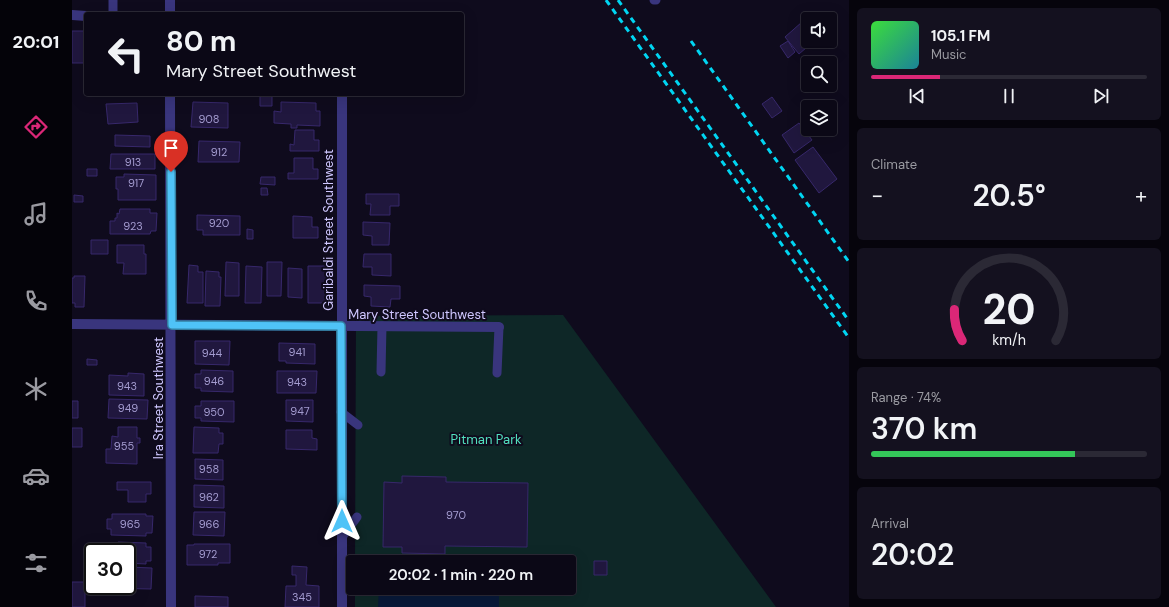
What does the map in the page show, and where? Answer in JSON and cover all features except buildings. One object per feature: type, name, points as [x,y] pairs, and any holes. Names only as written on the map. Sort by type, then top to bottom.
[{"type":"street","points":[[170,0],[170,12]]},
{"type":"street","points":[[72,16],[84,16]]},
{"type":"street","name":"Ira Street Southwest","points":[[170,96],[172,325],[170,607]]},
{"type":"street","name":"Garibaldi Street Southwest","points":[[342,96],[342,607]]},
{"type":"street","name":"Mary Street Southwest","points":[[72,324],[499,327]]},
{"type":"lane","points":[[113,0],[113,12]]},
{"type":"lane","points":[[381,372],[382,326]]},
{"type":"lane","points":[[497,373],[499,327]]},
{"type":"lane","points":[[341,412],[358,426]]},
{"type":"lane","points":[[342,537],[357,517]]},
{"type":"green space","name":"Pitman Park","points":[[563,315],[776,607],[355,607],[355,595],[576,595],[576,555],[355,555],[356,316]]},
{"type":"water","points":[[379,595],[499,595],[499,607],[378,607]]},
{"type":"railway","points":[[606,0],[849,338]]},
{"type":"railway","points":[[618,0],[849,321]]},
{"type":"railway","points":[[691,41],[849,262]]},
{"type":"route","points":[[171,172],[172,325],[341,326],[342,521]]}]
